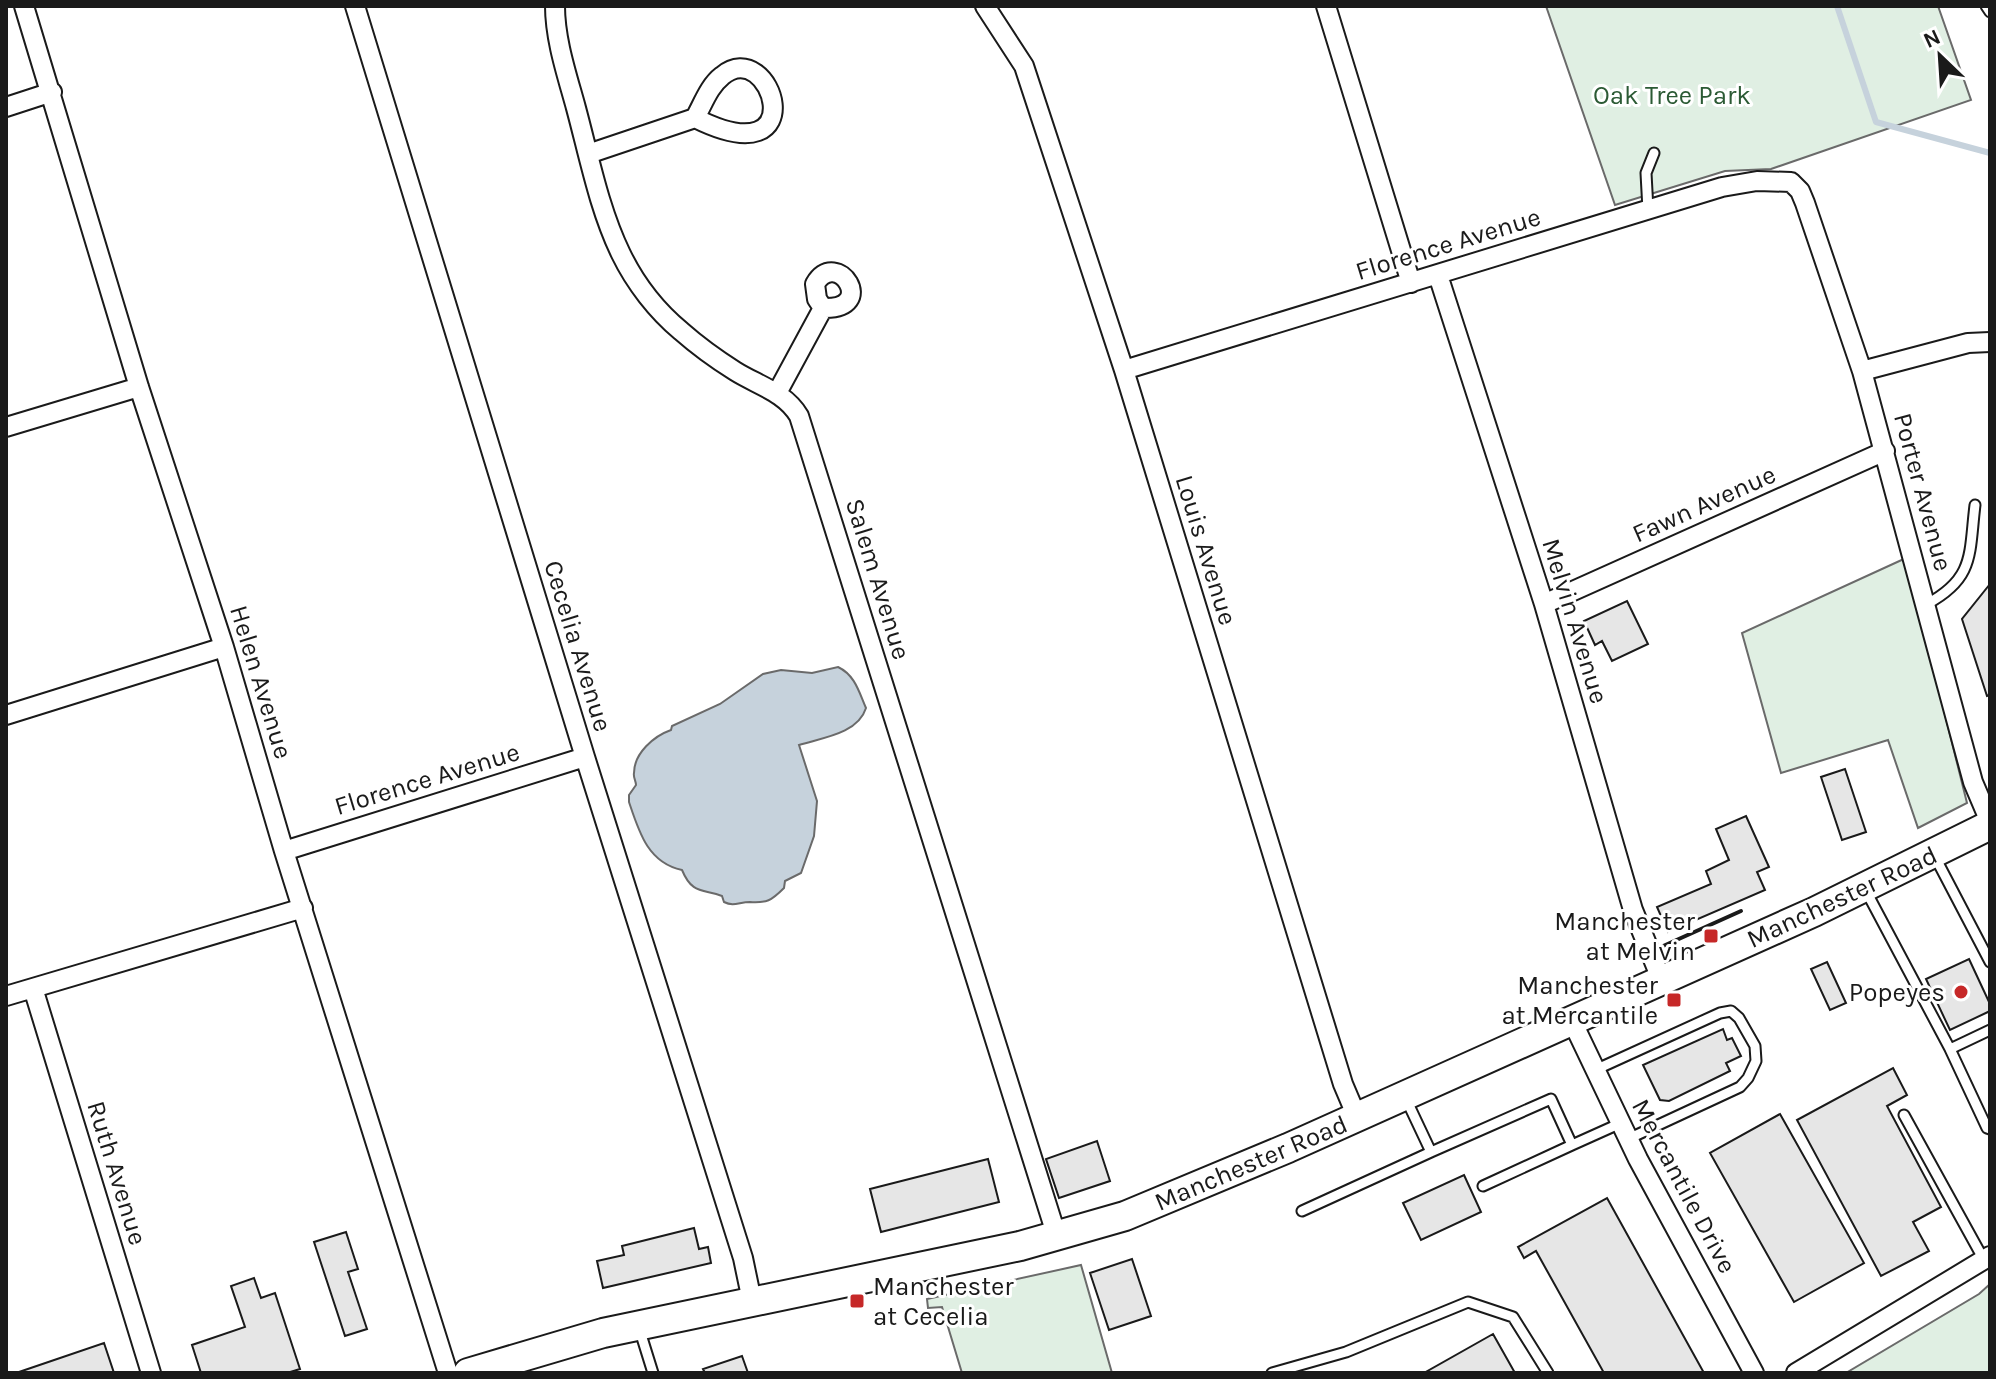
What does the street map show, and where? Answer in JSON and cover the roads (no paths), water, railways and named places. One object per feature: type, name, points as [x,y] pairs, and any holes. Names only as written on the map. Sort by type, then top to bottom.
[{"type":"main road","name":"Manchester Road","points":[[468,1373],[553,1346],[638,1325],[1057,1237],[1169,1200],[1865,888],[1990,823]]},
{"type":"street","name":"Helen Avenue","points":[[24,6],[139,387],[224,647],[284,851],[448,1373]]},
{"type":"street","name":"Cecelia Avenue","points":[[355,6],[585,757],[743,1258],[752,1301]]},
{"type":"street","name":"Salem Avenue","points":[[555,6],[558,37],[588,154],[620,254],[654,304],[679,330],[710,355],[777,393],[794,407],[799,416],[1057,1237]]},
{"type":"street","name":"Louis Avenue","points":[[985,6],[1024,66],[1124,370],[1318,1003],[1357,1117]]},
{"type":"street","points":[[1326,6],[1411,283]]},
{"type":"street","points":[[6,107],[52,92]]},
{"type":"street","points":[[588,154],[695,118]]},
{"type":"street","name":"Florence Avenue","points":[[1124,370],[1722,187],[1757,181],[1791,182]]},
{"type":"street","name":"Porter Avenue","points":[[1791,182],[1800,191],[1805,203],[1862,371],[1973,782],[1990,823]]},
{"type":"street","name":"Melvin Avenue","points":[[1438,275],[1544,604],[1633,910],[1662,981]]},
{"type":"street","points":[[777,393],[823,308]]},
{"type":"street","points":[[1862,371],[1968,343],[1990,342]]},
{"type":"street","points":[[6,427],[139,387]]},
{"type":"street","name":"Fawn Avenue","points":[[1544,604],[1885,451]]},
{"type":"street","points":[[6,715],[224,647]]},
{"type":"street","name":"Florence Avenue","points":[[284,851],[585,757]]},
{"type":"street","points":[[6,996],[303,908]]},
{"type":"street","name":"Ruth Avenue","points":[[33,988],[151,1373]]},
{"type":"street","name":"Mercantile Drive","points":[[1572,1021],[1625,1131],[1754,1373]]},
{"type":"street","points":[[1796,1373],[1987,1258]]},
{"type":"lane","points":[[1986,6],[1990,12]]},
{"type":"lane","points":[[1648,210],[1646,173],[1654,153]]},
{"type":"lane","points":[[1927,604],[1949,592],[1968,566],[1975,505]]},
{"type":"lane","points":[[1933,854],[1990,962]]},
{"type":"lane","points":[[1865,888],[1990,1129]]},
{"type":"lane","points":[[1483,1186],[1572,1145],[1625,1131],[1740,1087],[1756,1061],[1755,1046],[1739,1018],[1731,1011],[1720,1013],[1595,1070]]},
{"type":"lane","points":[[1950,1049],[1990,1030]]},
{"type":"lane","points":[[1405,1096],[1431,1152]]},
{"type":"lane","points":[[1302,1211],[1551,1099],[1572,1145]]},
{"type":"lane","points":[[1904,1115],[1987,1258]]},
{"type":"lane","points":[[1272,1373],[1346,1352],[1468,1302],[1513,1317],[1548,1373]]},
{"type":"lane","points":[[638,1325],[653,1373]]},
{"type":"waterway","points":[[1837,6],[1876,122],[1990,153]]},
{"type":"place","name":"Manchester at Melvin","points":[[1711,936]]},
{"type":"place","name":"Popeyes","points":[[1961,992]]},
{"type":"place","name":"Manchester at Mercantile","points":[[1674,1000]]},
{"type":"place","name":"Manchester at Cecelia","points":[[857,1301]]},
{"type":"park label","name":"Oak Tree Park","points":[[1672,95]]}]
